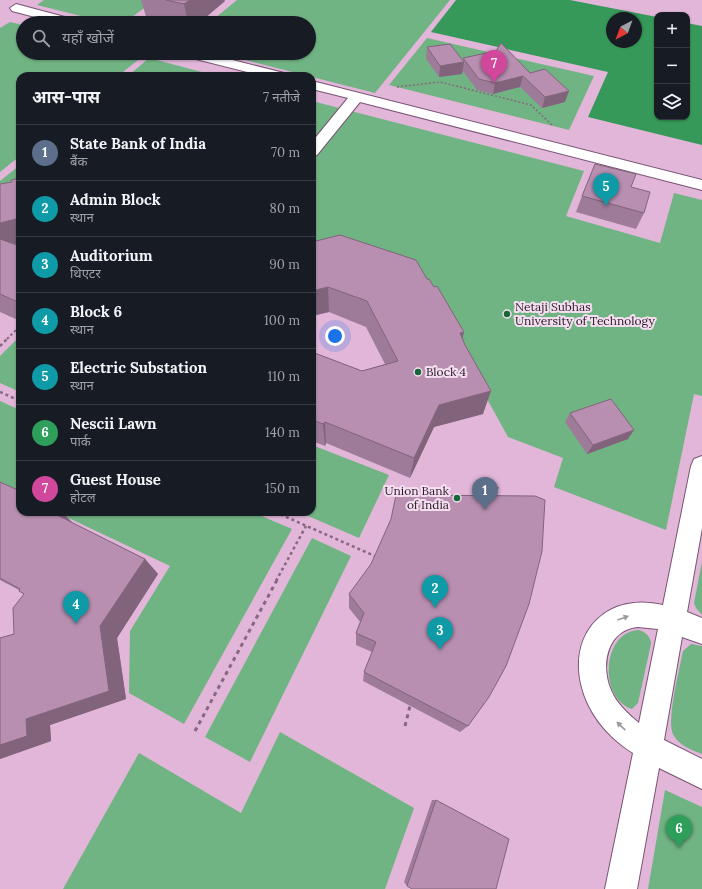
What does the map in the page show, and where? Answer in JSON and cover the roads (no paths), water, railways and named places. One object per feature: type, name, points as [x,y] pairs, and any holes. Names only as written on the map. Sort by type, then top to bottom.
[{"type":"lane","points":[[29,0],[10,12],[33,16]]},
{"type":"lane","points":[[216,60],[263,72]]},
{"type":"lane","points":[[316,85],[702,185]]},
{"type":"lane","points":[[316,147],[358,96]]},
{"type":"lane","points":[[620,889],[702,466]]},
{"type":"lane","points":[[702,631],[672,621],[638,614],[619,618],[612,622],[602,634],[594,649],[592,658],[594,684],[607,710],[621,726],[647,746],[702,774]]},
{"type":"place","name":"Guest House","points":[[494,83]]},
{"type":"place","name":"Electric Substation","points":[[606,206]]},
{"type":"place","name":"Netaji Subhas University of Technology","points":[[507,314]]},
{"type":"place","name":"Block 4","points":[[418,372]]},
{"type":"place","name":"Union Bank of India","points":[[457,498]]},
{"type":"place","name":"State Bank of India","points":[[485,510]]},
{"type":"place","name":"Admin Block","points":[[435,608]]},
{"type":"place","name":"Block 6","points":[[76,624]]},
{"type":"place","name":"Auditorium","points":[[440,650]]},
{"type":"place","name":"Nescii Lawn","points":[[679,848]]}]
